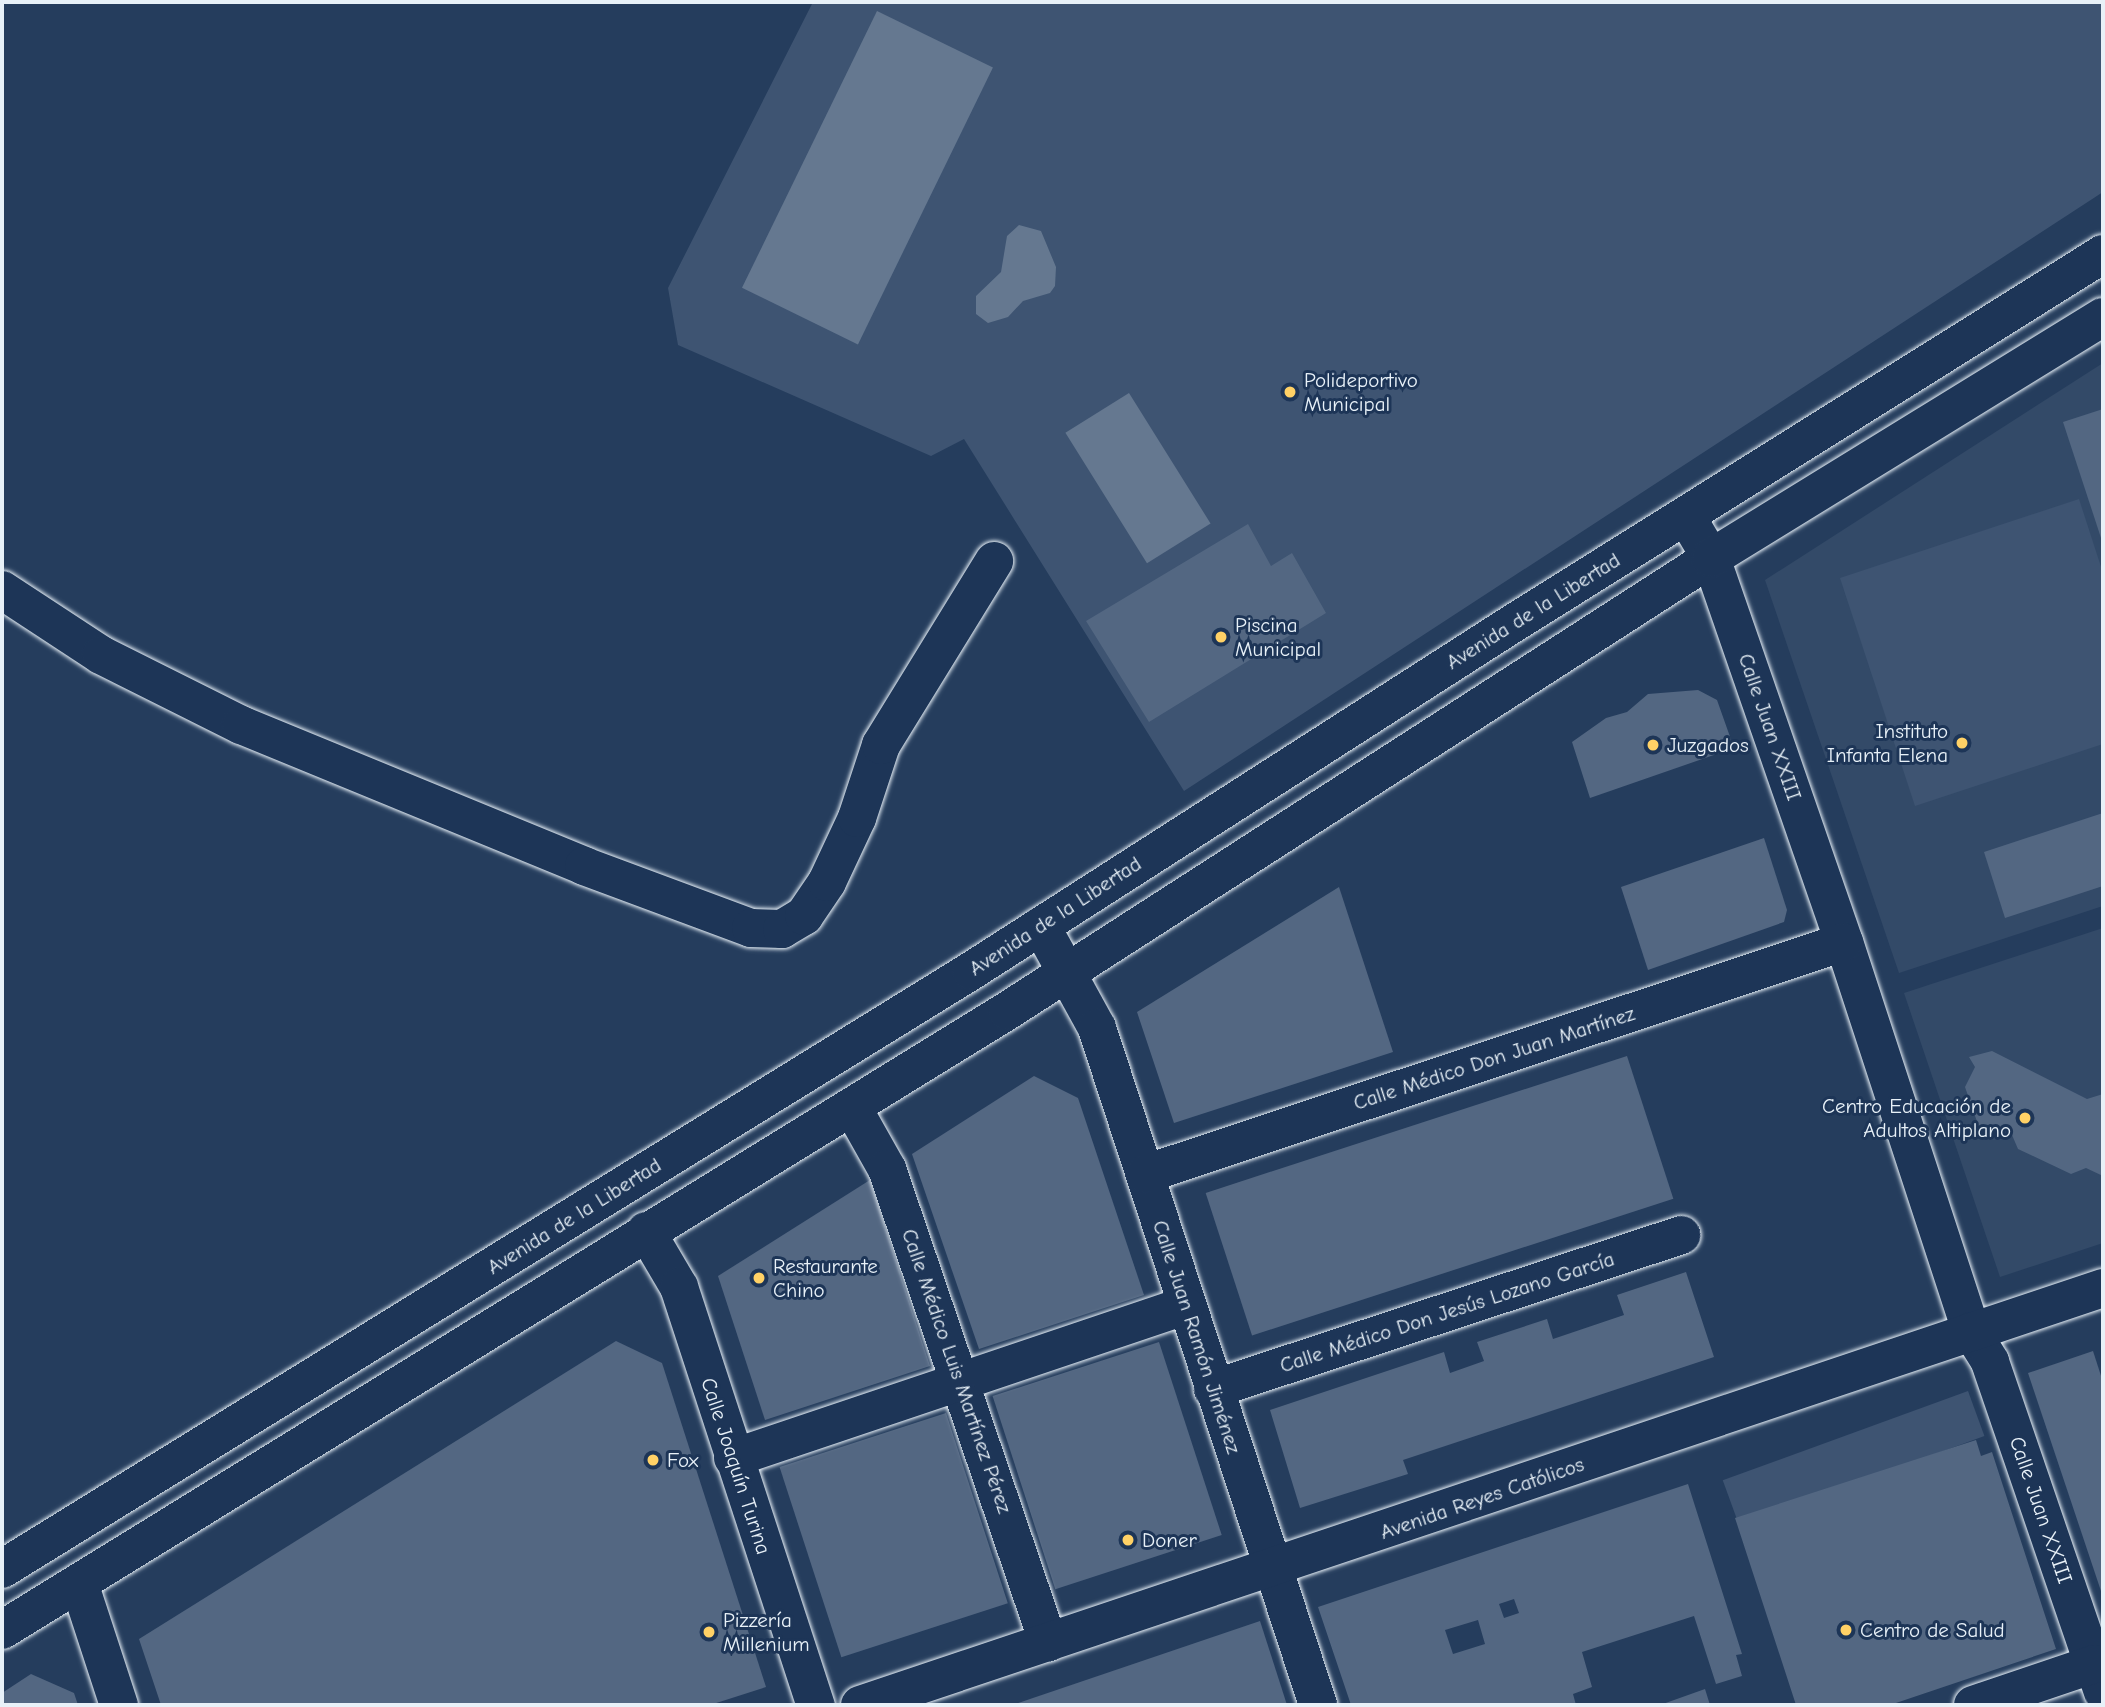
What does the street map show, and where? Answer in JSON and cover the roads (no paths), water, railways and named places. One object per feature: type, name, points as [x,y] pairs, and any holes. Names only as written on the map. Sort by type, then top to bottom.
[{"type":"street","name":"Avenida de la Libertad","points":[[2,1569],[1041,926],[2103,254]]},
{"type":"street","points":[[2,1630],[80,1586],[646,1231],[1065,974],[1711,558],[2103,317]]},
{"type":"street","name":"Calle Juan XXIII","points":[[1686,516],[1711,558],[1844,942],[1971,1331],[1990,1362],[2099,1678]]},
{"type":"street","points":[[2,590],[101,655],[253,730],[597,871],[751,928],[782,929],[804,916],[827,882],[857,818],[881,745],[994,561]]},
{"type":"street","name":"Calle Juan Ramón Jiménez","points":[[1041,926],[1097,1028],[1185,1306],[1318,1705]]},
{"type":"street","name":"Calle Médico Don Juan Martínez","points":[[1144,1174],[1844,942]]},
{"type":"street","name":"Calle Médico Luis Martínez Pérez","points":[[852,1107],[887,1169],[1048,1642]]},
{"type":"street","name":"Calle Joaquín Turina","points":[[646,1231],[679,1287],[816,1705]]},
{"type":"street","name":"Calle Médico Don Jesús Lozano García","points":[[1213,1389],[1681,1235]]},
{"type":"street","name":"Avenida Reyes Católicos","points":[[860,1705],[1273,1569],[2103,1288]]},
{"type":"street","points":[[733,1458],[1185,1306]]},
{"type":"street","points":[[80,1586],[119,1705]]},
{"type":"street","points":[[1973,1705],[2099,1678]]},
{"type":"place","name":"Polideportivo Municipal","points":[[1290,392]]},
{"type":"place","name":"Piscina Municipal","points":[[1221,637]]},
{"type":"place","name":"Instituto Infanta Elena","points":[[1962,743]]},
{"type":"place","name":"Juzgados","points":[[1653,745]]},
{"type":"place","name":"Centro Educación de Adultos Altiplano","points":[[2025,1118]]},
{"type":"place","name":"Restaurante Chino","points":[[759,1278]]},
{"type":"place","name":"Fox","points":[[653,1460]]},
{"type":"place","name":"Doner","points":[[1128,1540]]},
{"type":"place","name":"Centro de Salud","points":[[1846,1630]]},
{"type":"place","name":"Pizzería Millenium","points":[[709,1632]]}]
